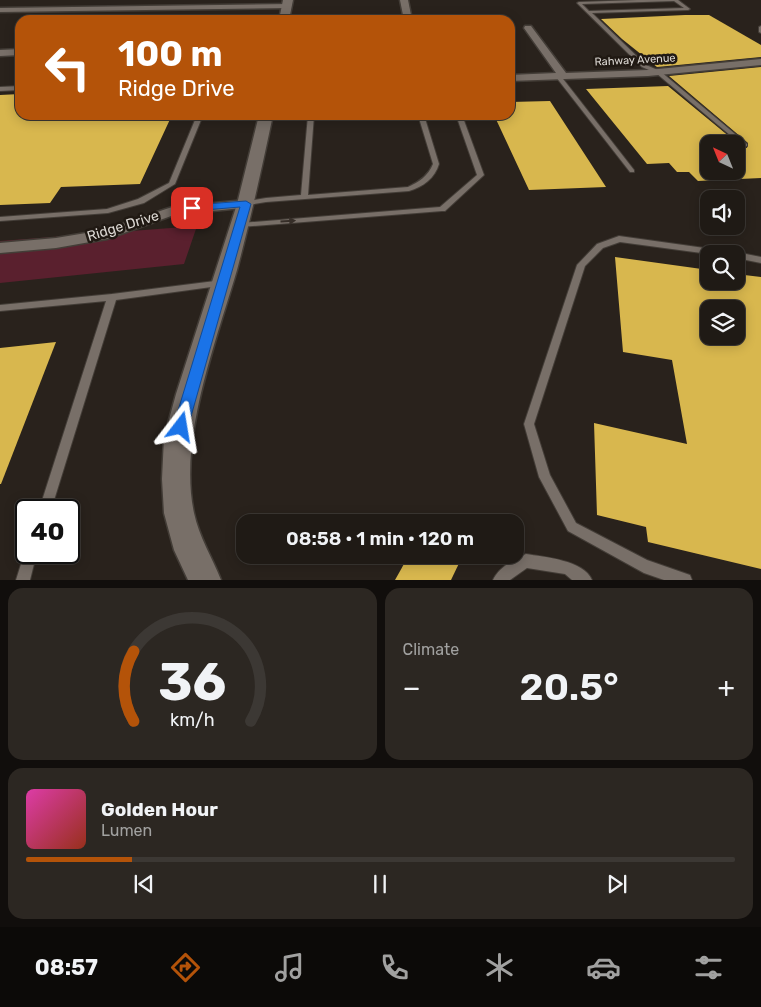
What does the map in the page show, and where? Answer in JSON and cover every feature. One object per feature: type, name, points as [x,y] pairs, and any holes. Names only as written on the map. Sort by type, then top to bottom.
[{"type":"street","points":[[404,0],[407,15]]},
{"type":"street","points":[[0,10],[288,3]]},
{"type":"street","points":[[528,28],[561,76]]},
{"type":"street","points":[[0,53],[15,52]]},
{"type":"street","name":"Rahway Avenue","points":[[515,78],[658,72],[761,62]]},
{"type":"street","points":[[196,576],[179,513],[176,457],[178,438],[189,394],[246,204],[265,120]]},
{"type":"street","name":"Ridge Drive","points":[[0,248],[75,240],[107,234],[172,212],[246,204]]},
{"type":"lane","points":[[589,12],[688,9],[675,0],[579,3],[644,66],[658,72],[733,135]]},
{"type":"lane","points":[[761,27],[761,32]]},
{"type":"lane","points":[[561,76],[632,171]]},
{"type":"lane","points":[[0,89],[15,88]]},
{"type":"lane","points":[[0,219],[108,211],[141,201],[172,184],[198,120]]},
{"type":"lane","points":[[304,197],[311,120]]},
{"type":"lane","points":[[246,204],[266,200],[419,186],[435,171],[436,164],[423,120]]},
{"type":"lane","points":[[240,225],[442,209],[481,175],[461,120]]},
{"type":"lane","points":[[684,580],[644,566],[572,527],[545,477],[529,424],[581,265],[600,246],[619,239],[700,250]]},
{"type":"lane","points":[[745,257],[761,260]]},
{"type":"lane","points":[[0,308],[112,297],[223,283]]},
{"type":"lane","points":[[48,499],[112,297]]},
{"type":"lane","points":[[500,580],[509,571],[526,561],[567,568],[585,580]]},
{"type":"lane","points":[[23,580],[28,564]]},
{"type":"shaded area","points":[[197,226],[184,264],[0,283],[0,241]]},
{"type":"building","points":[[709,15],[761,45],[761,57],[657,67],[622,39],[601,19]]},
{"type":"building","points":[[761,67],[761,178],[745,179],[745,148],[747,148],[748,143],[745,140],[745,135],[739,135],[669,76]]},
{"type":"building","points":[[668,86],[727,135],[700,135],[700,180],[719,180],[698,181],[689,172],[677,172],[669,163],[647,164],[586,89]]},
{"type":"building","points":[[15,94],[15,120],[170,120],[140,184],[61,187],[50,203],[0,205],[0,95]]},
{"type":"building","points":[[550,101],[606,187],[529,190],[496,120],[515,120],[515,102]]},
{"type":"building","points":[[615,257],[700,269],[700,290],[745,290],[745,275],[761,277],[761,569],[648,542],[646,527],[597,515],[594,423],[687,444],[672,360],[623,352]]},
{"type":"building","points":[[56,342],[1,484],[0,484],[0,348]]},
{"type":"building","points":[[404,564],[459,564],[451,580],[395,580]]},
{"type":"route","points":[[181,427],[189,394],[246,204],[192,208]]}]
